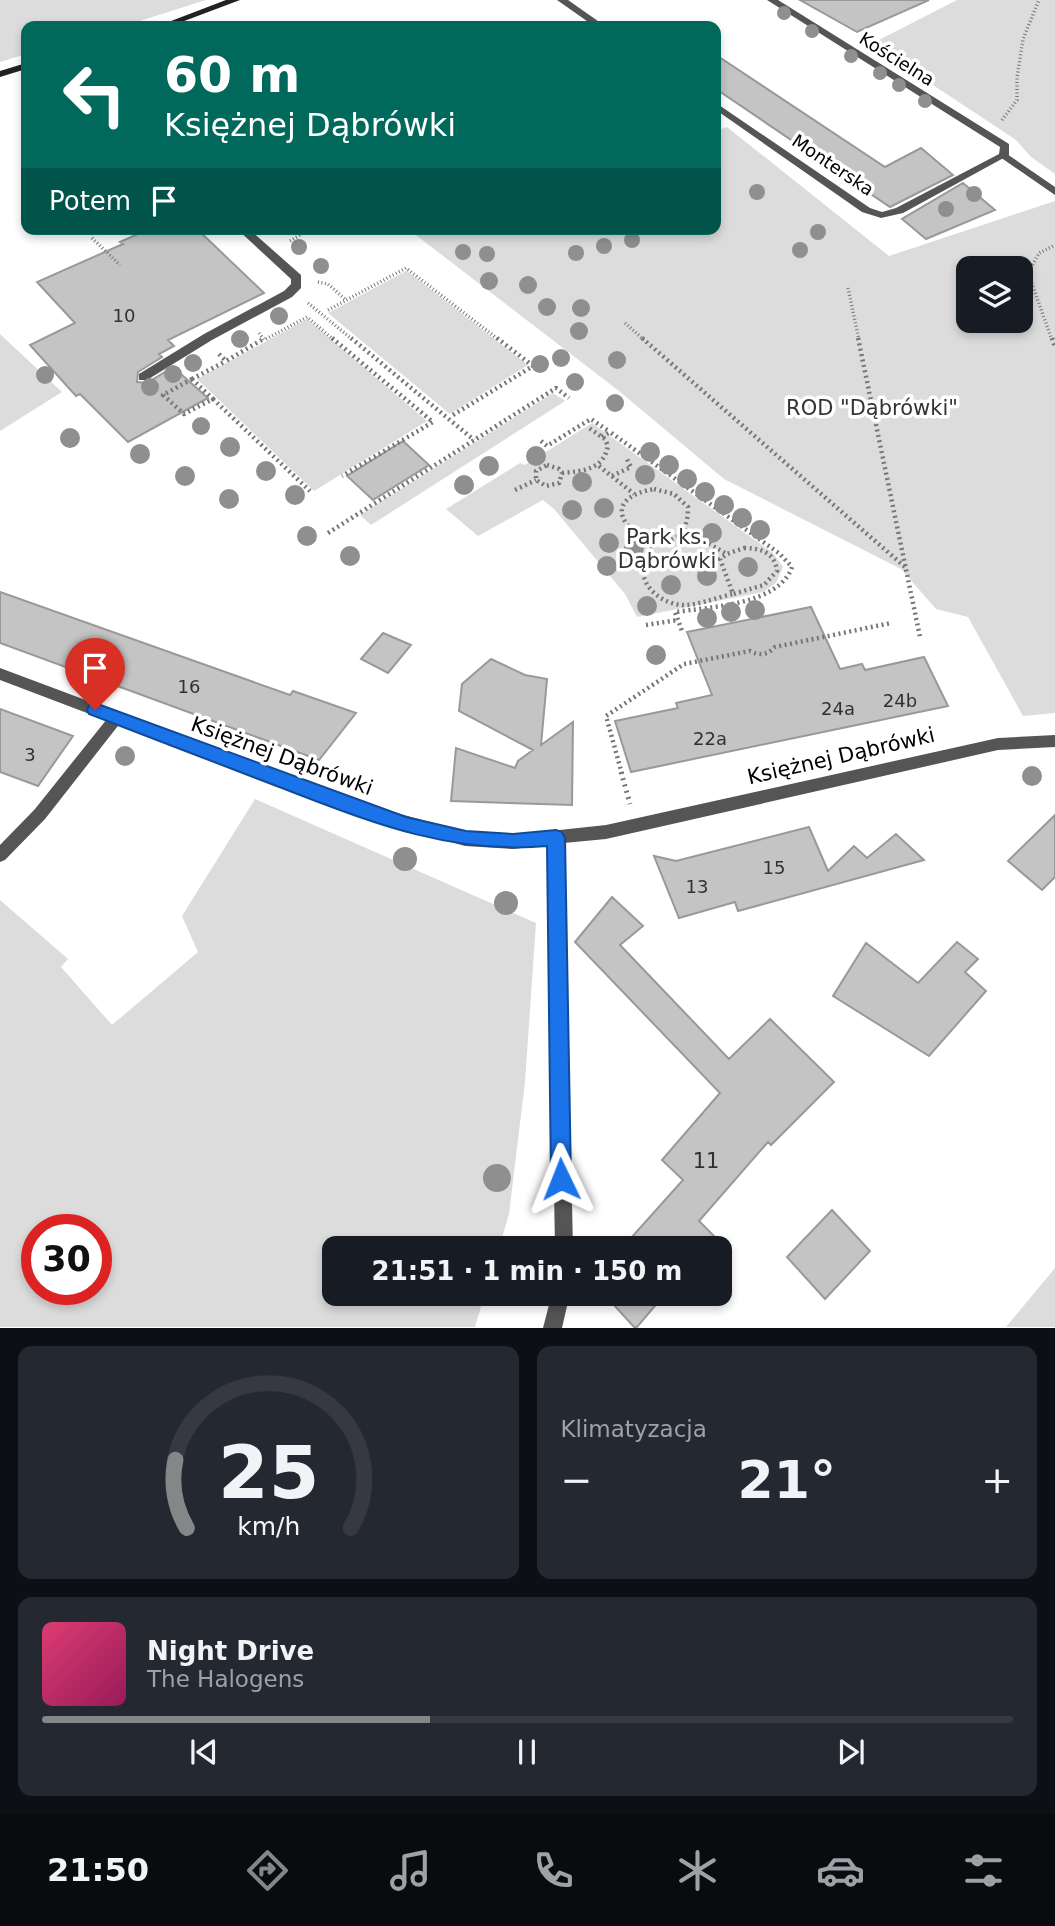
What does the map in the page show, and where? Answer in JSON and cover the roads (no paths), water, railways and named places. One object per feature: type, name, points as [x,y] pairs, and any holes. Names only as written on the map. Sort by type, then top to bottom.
[{"type":"street","points":[[177,21],[235,0]]},
{"type":"street","points":[[562,0],[593,21]]},
{"type":"street","name":"Kościelna","points":[[772,0],[986,134],[1055,192]]},
{"type":"street","points":[[0,74],[21,68]]},
{"type":"street","name":"Monterska","points":[[721,109],[866,210],[881,215],[899,211],[1004,151]]},
{"type":"street","points":[[143,377],[208,337],[288,294],[297,285],[297,278],[250,235]]},
{"type":"street","name":"Księżnej Dąbrówki","points":[[0,674],[406,825],[466,839],[513,842],[606,832],[998,744],[1055,741]]},
{"type":"street","points":[[0,855],[40,814],[116,718]]},
{"type":"street","points":[[556,838],[564,1236]]},
{"type":"street","points":[[552,1328],[558,1306]]},
{"type":"park label","name":"ROD \"Dąbrówki\"","points":[[872,408]]},
{"type":"park label","name":"Park ks. Dąbrówki","points":[[667,549]]}]
